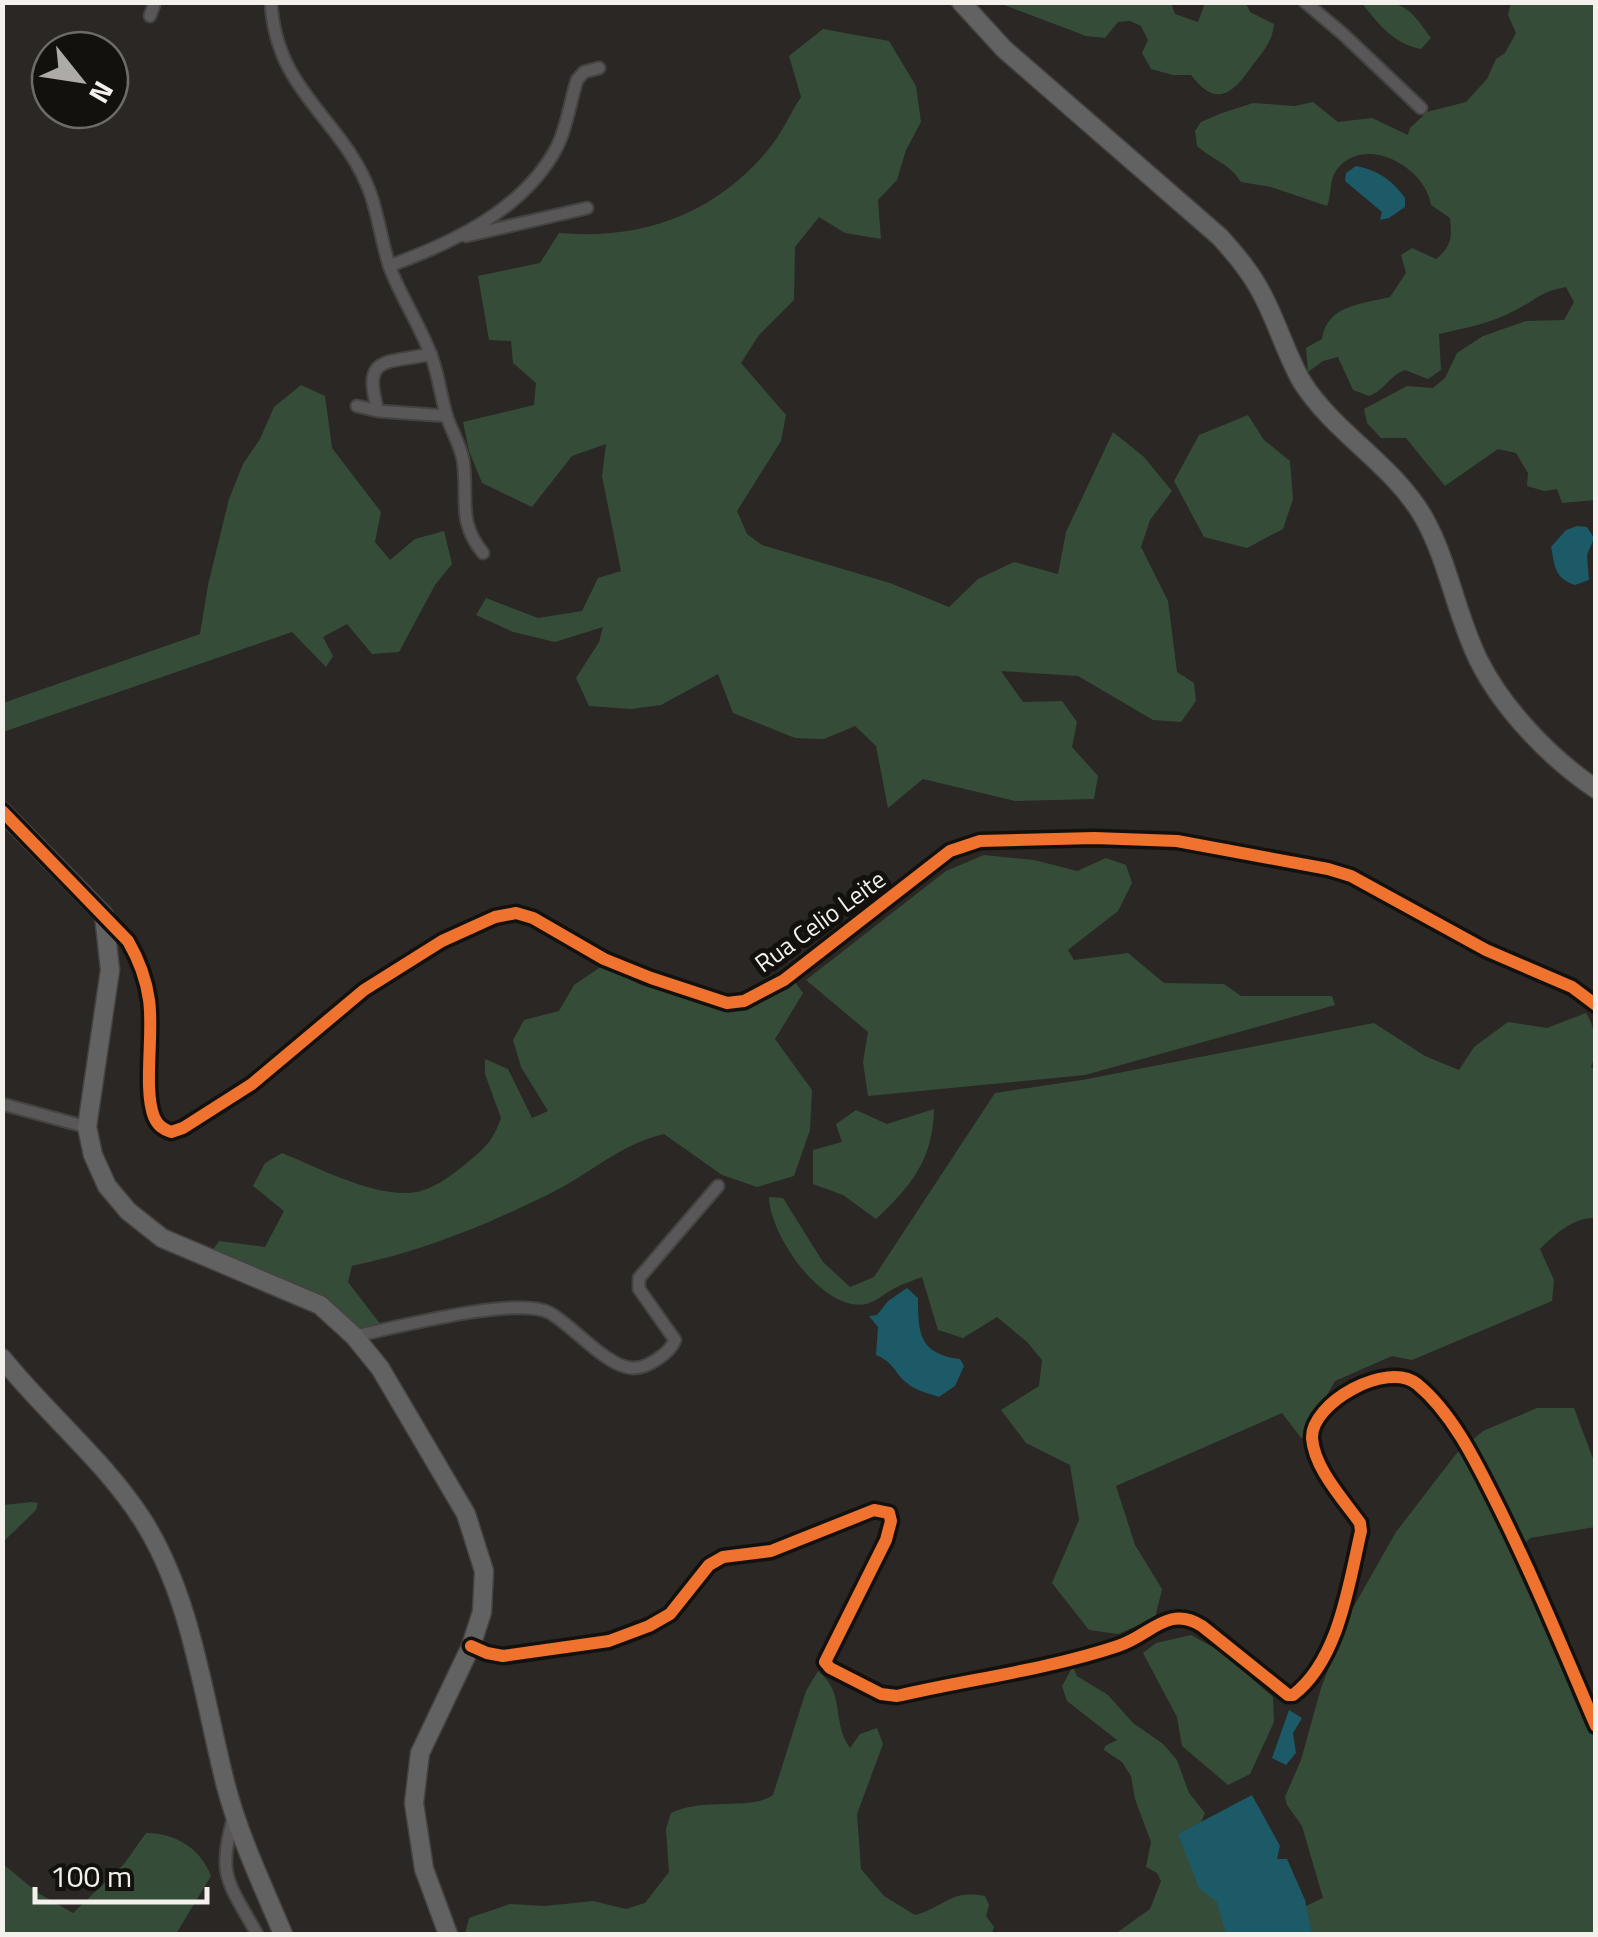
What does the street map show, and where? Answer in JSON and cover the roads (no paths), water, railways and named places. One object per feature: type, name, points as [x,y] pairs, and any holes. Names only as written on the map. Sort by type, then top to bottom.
[{"type":"street","points":[[150,16],[155,2]]},
{"type":"street","points":[[271,2],[272,28],[283,62],[358,165],[371,195],[390,266],[431,354],[447,416],[460,444],[466,525],[483,553]]},
{"type":"street","points":[[961,2],[1004,49],[1220,237],[1244,264],[1263,295],[1302,381],[1321,406],[1396,478],[1423,517],[1444,562],[1478,660],[1498,692],[1557,763],[1596,790]]},
{"type":"street","points":[[1305,2],[1421,108]]},
{"type":"street","points":[[457,238],[500,210],[538,174],[557,147],[577,80],[584,72],[599,68]]},
{"type":"street","points":[[390,266],[457,238],[587,208]]},
{"type":"street","points":[[378,411],[370,383],[373,371],[381,364],[431,354]]},
{"type":"street","points":[[357,406],[447,416]]},
{"type":"street","points":[[2,810],[104,915],[110,970],[87,1127],[93,1155],[107,1186],[128,1211],[162,1238],[320,1304],[380,1368],[466,1514],[484,1571],[482,1612],[471,1646],[420,1753],[414,1803],[424,1869],[448,1934]]},
{"type":"street","name":"Rua Celio Leite","points":[[104,915],[128,941],[142,966],[149,1001],[150,1096],[160,1128],[171,1132],[252,1084],[364,990],[442,941],[495,917],[516,914],[534,918],[604,959],[651,978],[727,1003],[744,1002],[784,980],[950,851],[980,841],[1177,841],[1328,869],[1351,876],[1486,950],[1572,988],[1596,1004]]},
{"type":"street","points":[[2,1104],[87,1127]]},
{"type":"street","points":[[354,1336],[531,1306],[549,1312],[620,1365],[640,1368],[668,1352],[675,1340],[639,1289],[640,1278],[718,1186]]},
{"type":"street","points":[[2,1358],[102,1466],[143,1520],[170,1576],[190,1636],[235,1812],[283,1934]]},
{"type":"street","points":[[471,1646],[487,1654],[504,1656],[609,1642],[670,1614],[709,1565],[723,1557],[771,1551],[874,1510],[883,1510],[891,1521],[886,1540],[824,1662],[881,1694],[897,1696],[1055,1664],[1123,1645],[1175,1616],[1188,1617],[1202,1626],[1293,1694],[1331,1645],[1361,1531],[1360,1523],[1316,1458],[1312,1435],[1320,1413],[1376,1376],[1391,1375],[1412,1380],[1430,1395],[1471,1452],[1514,1537],[1596,1726]]},
{"type":"street","points":[[235,1812],[224,1851],[224,1868],[257,1934]]},
{"type":"water","points":[[1356,166],[1390,181],[1405,198],[1405,207],[1380,220],[1382,212],[1345,181],[1346,173]]},
{"type":"water","points":[[1587,527],[1594,538],[1587,555],[1589,580],[1575,585],[1559,575],[1551,547],[1566,530]]},
{"type":"water","points":[[907,1288],[918,1298],[920,1331],[929,1347],[960,1359],[964,1366],[955,1386],[939,1397],[911,1386],[876,1355],[878,1327],[869,1316],[877,1315],[888,1301]]},
{"type":"water","points":[[1289,1710],[1302,1718],[1293,1733],[1296,1753],[1286,1765],[1272,1758]]},
{"type":"water","points":[[1252,1795],[1280,1846],[1277,1859],[1287,1859],[1305,1900],[1312,1934],[1226,1934],[1217,1902],[1199,1888],[1178,1834]]}]
